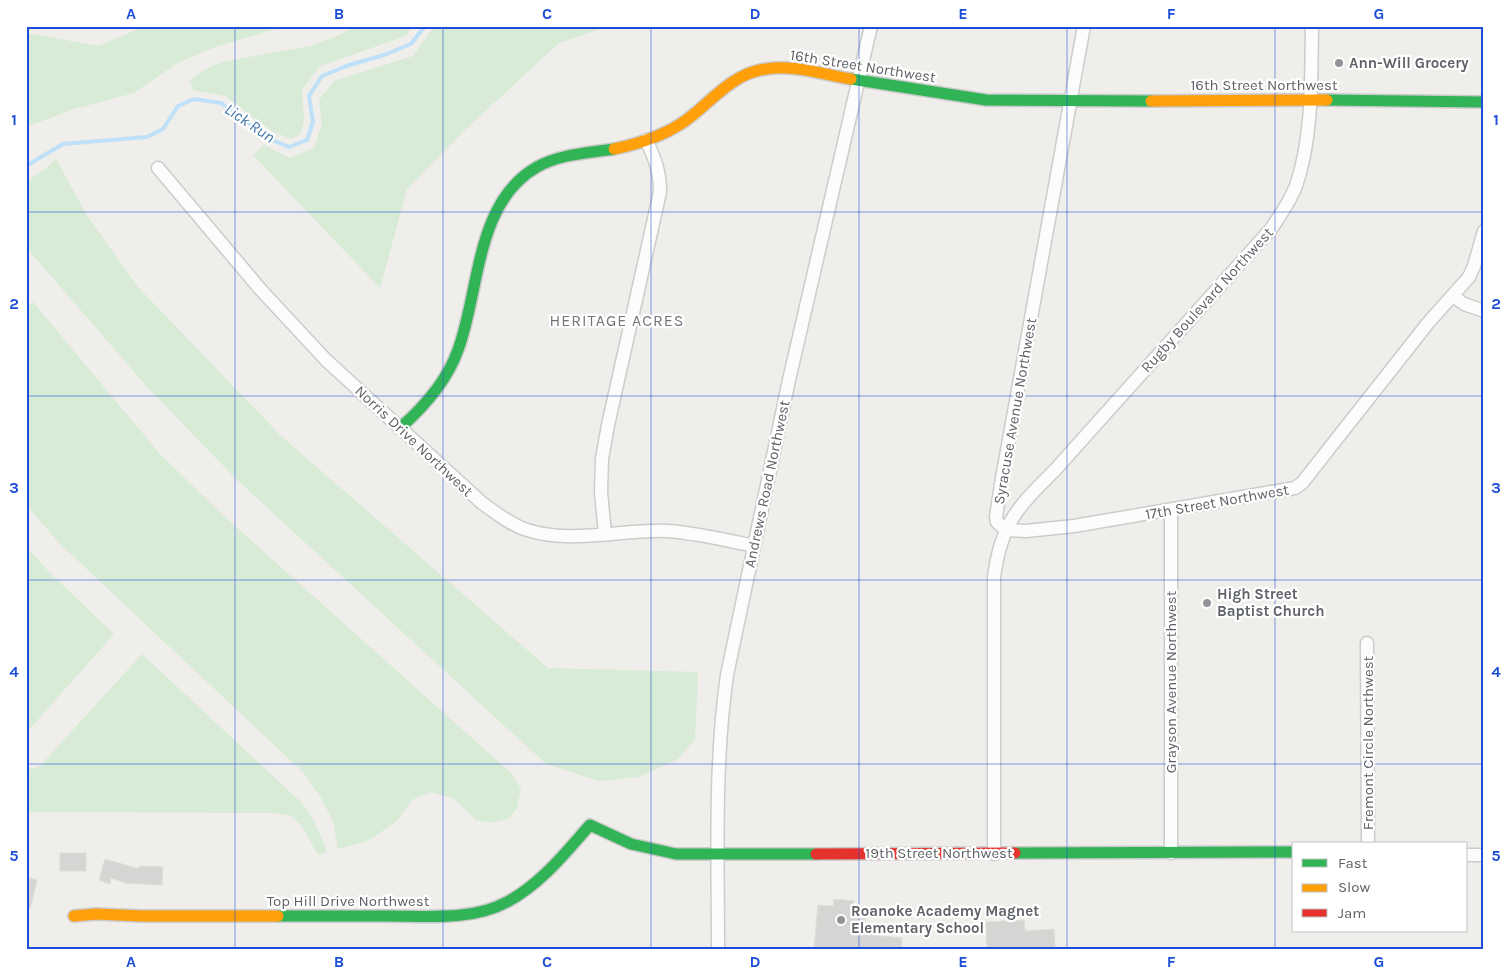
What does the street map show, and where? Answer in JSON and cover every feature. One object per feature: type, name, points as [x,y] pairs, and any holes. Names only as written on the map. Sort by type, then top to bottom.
[{"type":"street","name":"Andrews Road Northwest","points":[[718,949],[718,787],[722,712],[738,618],[789,380],[871,26]]},
{"type":"street","name":"Syracuse Avenue Northwest","points":[[1006,530],[1001,528],[996,517],[1000,488],[1084,26]]},
{"type":"street","name":"Rugby Boulevard Northwest","points":[[1006,530],[1025,500],[1055,470],[1271,229],[1284,211],[1295,188],[1304,159],[1310,100],[1312,26]]},
{"type":"street","name":"16th Street Northwest","points":[[400,428],[421,410],[436,391],[458,350],[468,318],[488,233],[496,211],[513,186],[527,173],[544,163],[562,156],[617,148],[646,140],[685,121],[738,79],[751,72],[784,67],[896,87],[986,100],[1381,100],[1484,102]]},
{"type":"street","points":[[605,534],[601,492],[602,459],[660,192],[657,164],[646,140]]},
{"type":"street","name":"Norris Drive Northwest","points":[[158,168],[268,297],[326,360],[482,503],[506,521],[543,535],[559,537],[669,531],[754,546]]},
{"type":"street","points":[[1484,232],[1469,277],[1453,296],[1464,304],[1484,311]]},
{"type":"street","name":"17th Street Northwest","points":[[1006,530],[1047,530],[1295,488],[1302,484],[1428,323],[1453,296]]},
{"type":"street","name":"Grayson Avenue Northwest","points":[[1171,510],[1171,853]]},
{"type":"street","points":[[994,854],[994,577],[997,557],[1006,530]]},
{"type":"street","name":"Fremont Circle Northwest","points":[[1367,643],[1368,842]]},
{"type":"street","name":"19th Street Northwest","points":[[590,824],[607,835],[627,844],[676,854],[1292,852]]},
{"type":"street","name":"Top Hill Drive Northwest","points":[[74,916],[96,914],[142,916],[441,916],[475,913],[491,910],[505,904],[525,890],[544,874],[590,824]]},
{"type":"street","points":[[1468,855],[1484,855]]},
{"type":"green space","points":[[145,26],[287,26],[215,47],[179,62],[134,93],[74,109],[26,127],[26,33],[99,46]]},
{"type":"green space","points":[[355,26],[412,26],[406,36],[320,66],[302,90],[304,119],[301,134],[291,139],[272,131],[225,96],[193,90],[190,80],[206,69],[222,62],[310,46],[340,35]]},
{"type":"green space","points":[[434,26],[609,26],[559,43],[467,128],[407,189],[380,288],[253,155],[264,145],[290,158],[314,148],[322,123],[319,100],[334,81],[413,56]]},
{"type":"green space","points":[[56,159],[88,217],[138,287],[281,436],[548,668],[698,672],[695,739],[678,759],[639,777],[599,781],[546,764],[236,479],[148,388],[26,247],[26,182]]},
{"type":"green space","points":[[33,302],[160,454],[226,518],[511,773],[521,789],[517,808],[508,819],[491,823],[476,820],[453,798],[431,792],[412,800],[397,821],[368,841],[338,849],[333,821],[320,796],[303,772],[60,544],[26,505],[26,308]]},
{"type":"green space","points":[[26,546],[49,572],[114,634],[26,733]]},
{"type":"green space","points":[[142,654],[302,803],[313,820],[327,852],[318,855],[301,825],[291,816],[275,813],[26,812],[26,767],[31,769],[40,766]]},
{"type":"building","points":[[60,853],[86,853],[86,871],[60,871]]},
{"type":"building","points":[[105,859],[139,869],[139,866],[163,867],[162,885],[126,883],[111,878],[110,884],[99,880]]},
{"type":"building","points":[[26,877],[37,880],[30,909],[26,909]]},
{"type":"building","name":"Roanoke Academy Magnet Elementary School","points":[[834,899],[854,901],[853,908],[866,909],[865,931],[873,935],[902,938],[901,949],[814,949],[818,905],[833,906]]},
{"type":"building","name":"Roanoke Academy Magnet Elementary School","points":[[1024,920],[1025,931],[1054,929],[1055,947],[1049,949],[987,949],[986,922]]},
{"type":"waterway","name":"Lick Run","points":[[26,166],[63,144],[147,137],[163,129],[178,106],[194,99],[221,103],[270,139],[289,147],[307,140],[313,122],[309,96],[322,76],[411,44],[425,26]]},
{"type":"traffic: fast","points":[[851,79],[986,100],[1151,101]]},
{"type":"traffic: fast","points":[[1327,100],[1484,102]]},
{"type":"traffic: fast","points":[[400,428],[418,411],[448,372],[458,350],[465,327],[482,250],[491,225],[502,202],[517,182],[537,167],[555,159],[614,149]]},
{"type":"traffic: fast","points":[[278,916],[434,917],[464,915],[493,908],[519,895],[542,877],[590,825],[631,844],[676,854],[816,854]]},
{"type":"traffic: fast","points":[[1015,853],[1292,852]]},
{"type":"traffic: slow","points":[[614,149],[642,142],[669,131],[694,114],[729,84],[749,73],[771,68],[794,68],[851,79]]},
{"type":"traffic: slow","points":[[1151,101],[1327,100]]},
{"type":"traffic: slow","points":[[74,916],[96,914],[278,916]]},
{"type":"traffic: jam","points":[[816,854],[1015,853]]},
{"type":"place","name":"Ann-Will Grocery","points":[[1339,63]]},
{"type":"place","name":"High Street Baptist Church","points":[[1207,603]]},
{"type":"place","name":"Roanoke Academy Magnet Elementary School","points":[[841,920]]},
{"type":"district","name":"HERITAGE ACRES","points":[[617,320]]}]
